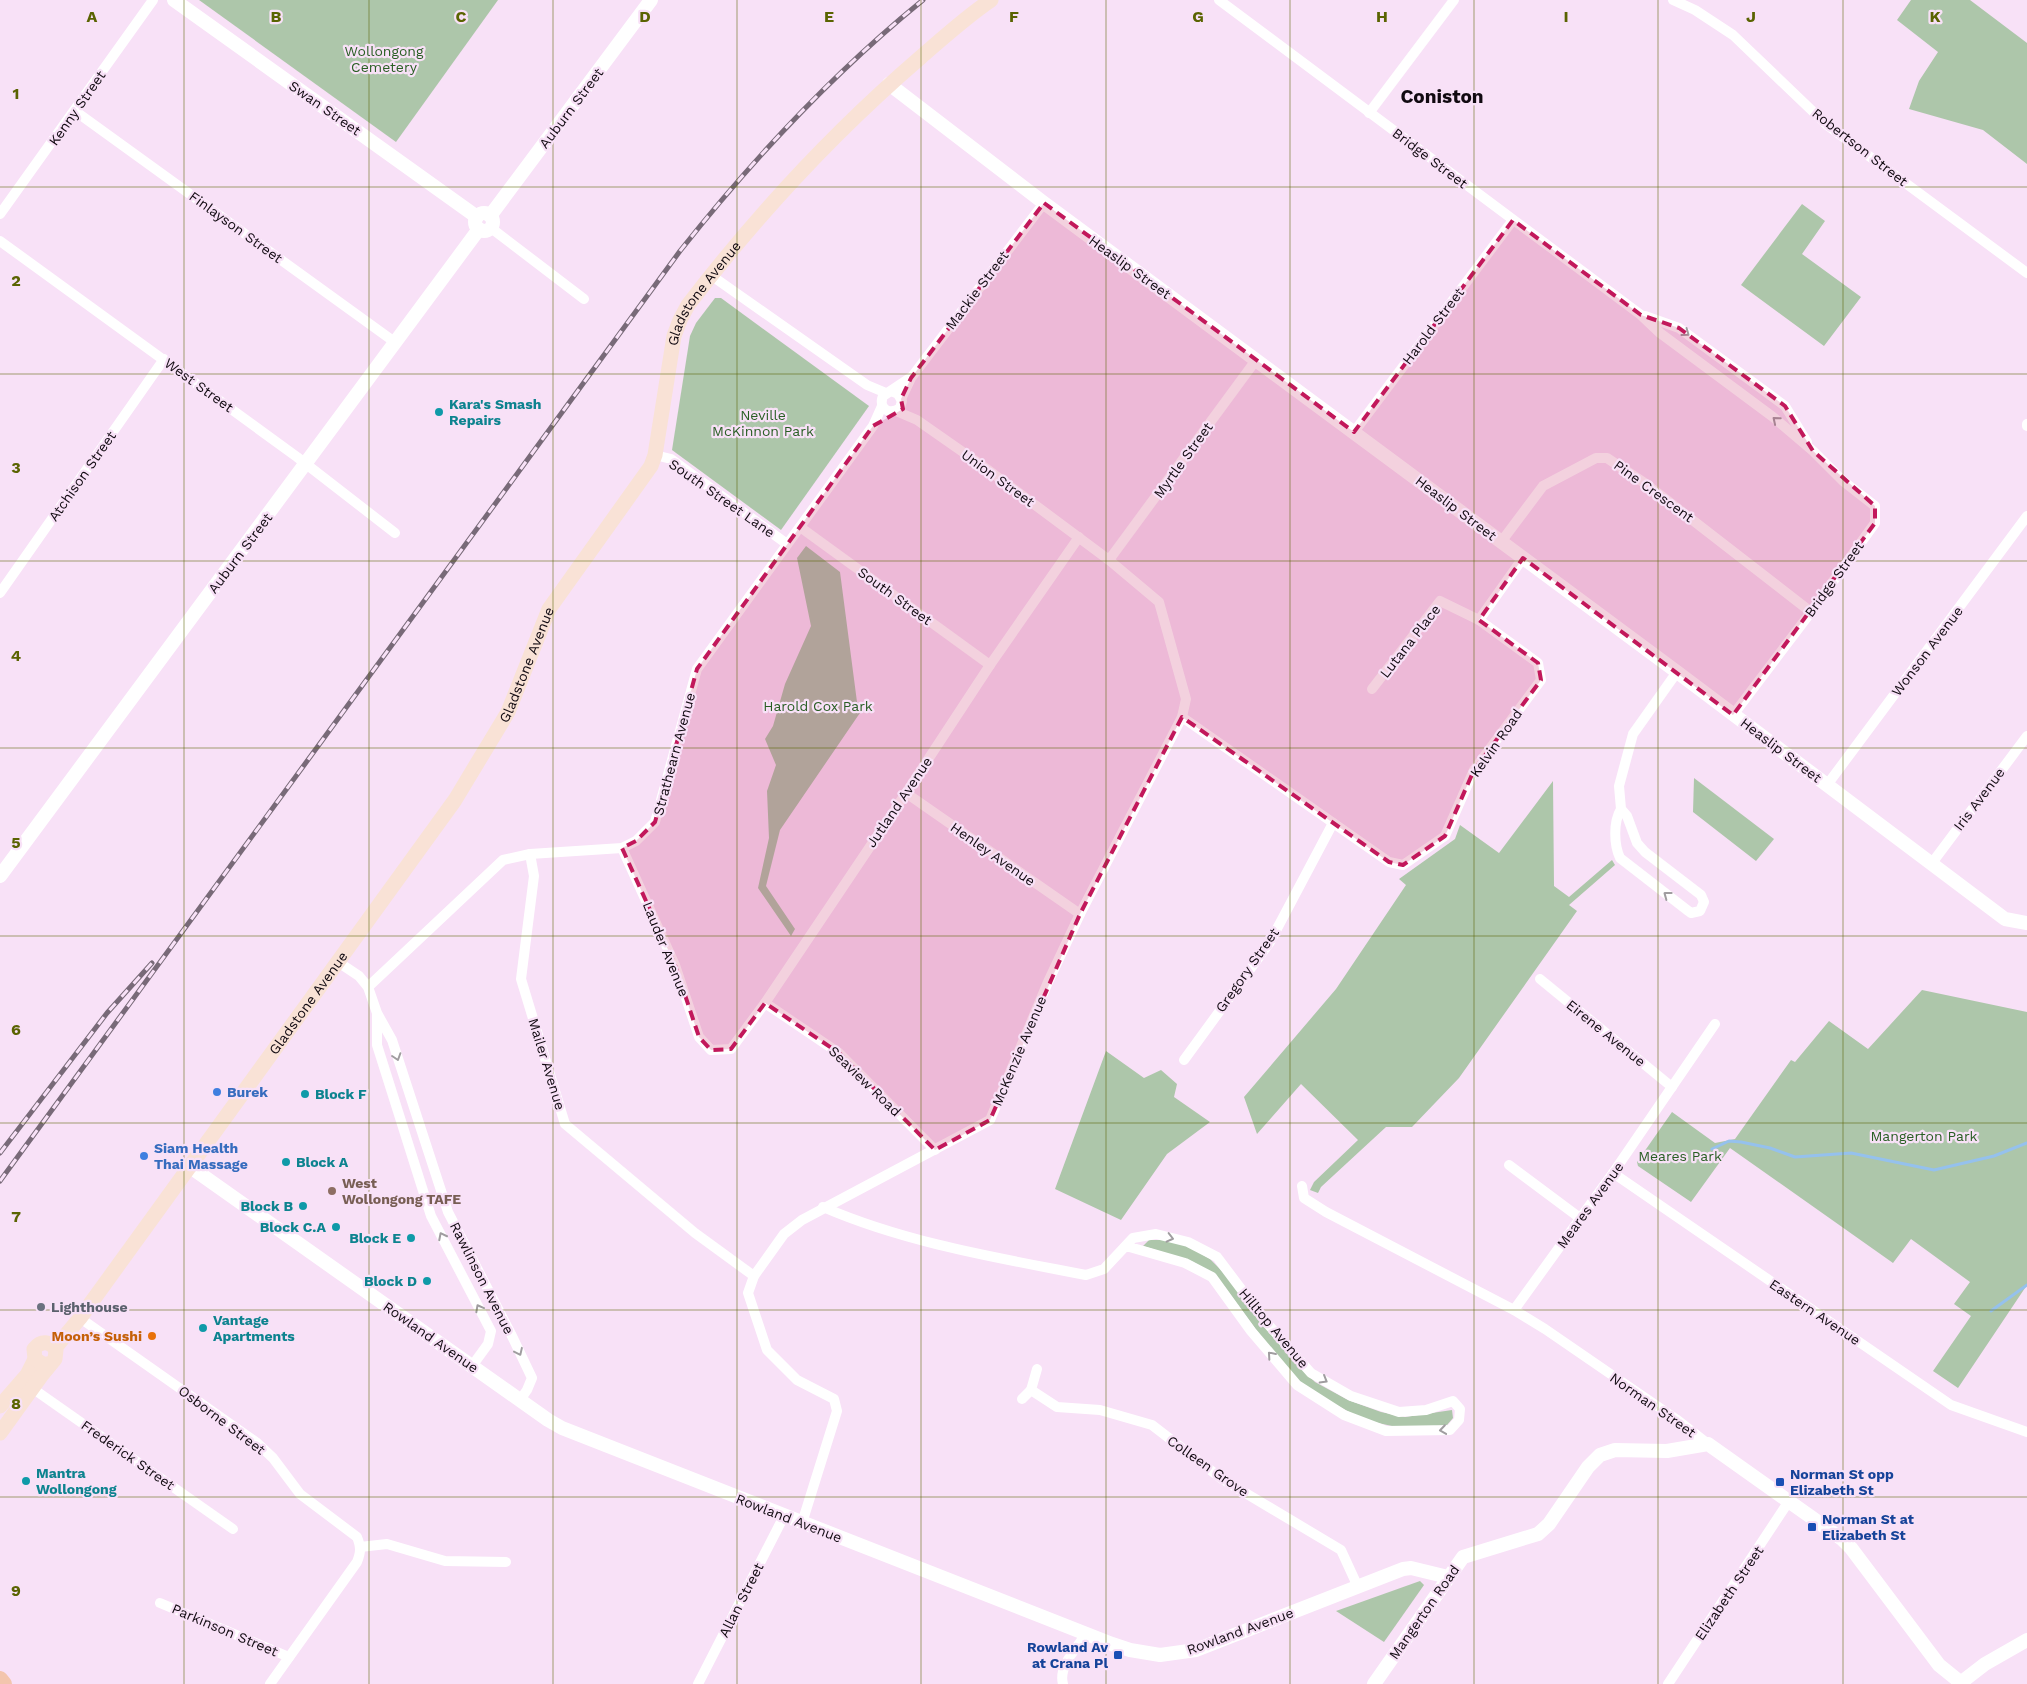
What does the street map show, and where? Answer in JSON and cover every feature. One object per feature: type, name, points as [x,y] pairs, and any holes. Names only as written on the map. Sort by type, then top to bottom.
[{"type":"main road","name":"Gladstone Avenue","points":[[55,1348],[80,1318],[455,800],[508,712],[548,609],[643,478],[655,455],[676,328],[684,312],[712,276],[808,164],[889,84],[971,14],[991,0]]},
{"type":"main road","points":[[0,1406],[29,1383],[51,1364],[56,1356],[55,1348],[49,1343],[39,1344],[34,1349],[35,1359],[29,1383],[0,1433]]},
{"type":"main road","points":[[35,1359],[44,1365],[51,1364]]},
{"type":"main road","points":[[0,1679],[4,1684]]},
{"type":"street","name":"Kenny Street","points":[[0,214],[153,0]]},
{"type":"street","name":"Swan Street","points":[[174,0],[484,222],[584,299]]},
{"type":"street","name":"Auburn Street","points":[[0,876],[484,222],[652,0]]},
{"type":"street","name":"Bridge Street","points":[[1219,0],[1641,315],[1660,333],[1773,417],[1843,481],[1875,506],[1875,523],[1733,715]]},
{"type":"street","points":[[1369,113],[1454,0]]},
{"type":"street","name":"Robertson Street","points":[[1673,0],[1695,10],[1732,36],[1827,125],[2027,273]]},
{"type":"street","name":"Heaslip Street","points":[[889,84],[1044,203],[2005,918],[2027,923]]},
{"type":"street","name":"Finlayson Street","points":[[75,111],[396,343]]},
{"type":"street","name":"Mackie Street","points":[[911,378],[1044,203]]},
{"type":"street","name":"Harold Street","points":[[1354,432],[1513,220]]},
{"type":"street","name":"West Street","points":[[0,241],[306,463],[395,533]]},
{"type":"street","points":[[712,276],[885,398],[886,410],[893,411],[900,408],[911,378]]},
{"type":"street","name":"Bridge Street","points":[[1641,315],[1679,328],[1785,406],[1813,452]]},
{"type":"street","name":"Atchison Street","points":[[0,593],[164,359]]},
{"type":"street","name":"Myrtle Street","points":[[1109,560],[1256,360]]},
{"type":"street","points":[[885,398],[911,378]]},
{"type":"street","points":[[885,398],[898,394],[902,400]]},
{"type":"street","name":"Strathearn Avenue","points":[[368,987],[502,860],[530,854],[622,848],[636,841],[655,822],[697,669],[873,426],[885,398]]},
{"type":"street","name":"Union Street","points":[[902,400],[916,420]]},
{"type":"street","name":"Strathearn Avenue","points":[[873,426],[893,411]]},
{"type":"street","name":"Union Street","points":[[893,411],[916,420],[1079,537]]},
{"type":"street","name":"South Street Lane","points":[[655,455],[671,459],[787,544]]},
{"type":"street","name":"Pine Crescent","points":[[1501,542],[1543,486],[1596,458],[1607,458],[1646,484],[1811,612]]},
{"type":"street","name":"Wonson Avenue","points":[[1828,785],[2027,516]]},
{"type":"street","name":"South Street","points":[[800,527],[990,665]]},
{"type":"street","name":"McKenzie Avenue","points":[[802,1523],[837,1411],[834,1399],[797,1380],[767,1350],[748,1294],[754,1276],[784,1234],[802,1220],[823,1207],[990,1120],[1048,982],[1080,914],[1182,717],[1186,700],[1159,602],[1079,537]]},
{"type":"street","name":"Jutland Avenue","points":[[711,1050],[731,1049],[765,1003],[990,665],[1079,537]]},
{"type":"street","points":[[1479,620],[1523,558]]},
{"type":"street","name":"Lutana Place","points":[[1372,689],[1440,601],[1479,620]]},
{"type":"street","name":"Kelvin Road","points":[[1182,717],[1389,862],[1403,865],[1445,836],[1474,770],[1541,680],[1538,663],[1479,620]]},
{"type":"street","points":[[1621,809],[1616,817],[1620,858],[1686,910],[1691,913],[1700,911],[1704,902],[1701,894],[1645,852],[1637,843],[1627,816],[1621,809],[1619,786],[1633,734],[1676,672]]},
{"type":"street","name":"Iris Avenue","points":[[1932,863],[2027,736]]},
{"type":"street","name":"Henley Avenue","points":[[906,793],[1080,914]]},
{"type":"street","name":"Gregory Street","points":[[1184,1060],[1270,942],[1333,823]]},
{"type":"street","name":"Lauder Avenue","points":[[622,848],[676,965],[699,1037],[711,1050]]},
{"type":"street","name":"Mailer Avenue","points":[[530,854],[534,876],[520,979],[565,1124],[695,1233],[754,1276]]},
{"type":"street","name":"Rawlinson Avenue","points":[[338,962],[359,976],[368,987],[377,1013],[392,1040],[448,1212],[532,1378],[520,1400]]},
{"type":"street","name":"Eirene Avenue","points":[[1540,979],[1672,1086]]},
{"type":"street","name":"Seaview Road","points":[[765,1003],[839,1053],[935,1150]]},
{"type":"street","name":"Rawlinson Avenue","points":[[377,1013],[377,1045],[431,1216],[491,1331],[488,1344],[472,1366]]},
{"type":"street","name":"Meares Avenue","points":[[1514,1310],[1613,1173],[1715,1024]]},
{"type":"street","points":[[1509,1165],[1580,1218]]},
{"type":"street","name":"Rowland Avenue","points":[[189,1166],[548,1420],[572,1433],[1112,1644],[1144,1654],[1160,1655],[1196,1650],[1403,1569],[1411,1568],[1448,1576]]},
{"type":"street","name":"Eastern Avenue","points":[[1613,1173],[1951,1405],[2027,1432]]},
{"type":"street","name":"Norman Street","points":[[1302,1186],[1304,1198],[1326,1212],[1514,1310],[1668,1414],[1831,1530],[1852,1548],[1939,1665],[1959,1683]]},
{"type":"street","name":"Hilltop Avenue","points":[[823,1207],[841,1215],[947,1248],[1086,1275],[1104,1269],[1133,1238],[1156,1234],[1188,1242],[1217,1257],[1266,1322],[1311,1373],[1352,1396],[1399,1412],[1426,1410],[1452,1401],[1460,1410],[1460,1420],[1450,1430],[1386,1431],[1344,1415],[1297,1385],[1251,1331],[1212,1277],[1185,1263],[1126,1246]]},
{"type":"street","name":"Osborne Street","points":[[80,1318],[256,1442],[272,1458],[300,1494],[357,1537],[360,1547]]},
{"type":"street","points":[[1022,1399],[1031,1390],[1037,1369]]},
{"type":"street","name":"Frederick Street","points":[[29,1383],[233,1529]]},
{"type":"street","name":"Colleen Grove","points":[[1031,1390],[1057,1407],[1100,1410],[1152,1425],[1222,1479],[1340,1550],[1358,1587]]},
{"type":"street","name":"Mangerton Road","points":[[1374,1684],[1463,1557],[1531,1537],[1544,1530],[1588,1467],[1600,1455],[1615,1450],[1667,1452],[1708,1444]]},
{"type":"street","name":"Elizabeth Street","points":[[1668,1684],[1789,1501]]},
{"type":"street","name":"Allan Street","points":[[698,1684],[784,1516]]},
{"type":"street","points":[[270,1684],[357,1562],[361,1552],[360,1547],[387,1544],[445,1561],[506,1562]]},
{"type":"street","name":"Parkinson Street","points":[[160,1603],[289,1657]]},
{"type":"street","points":[[1063,1684],[1062,1673],[1064,1667],[1086,1634]]},
{"type":"street","points":[[1959,1683],[1985,1664],[2027,1640]]},
{"type":"highlighted area","points":[[1044,203],[1354,432],[1513,220],[1641,315],[1679,328],[1785,406],[1813,451],[1875,506],[1875,523],[1733,715],[1523,558],[1479,620],[1538,663],[1541,680],[1474,770],[1445,836],[1403,865],[1389,862],[1182,717],[1080,914],[990,1120],[935,1150],[839,1053],[765,1003],[731,1049],[711,1050],[699,1037],[675,965],[622,848],[636,841],[655,822],[697,669],[873,426],[903,409],[901,399],[911,378]]},
{"type":"green space","name":"Wollongong Cemetery","points":[[199,0],[498,0],[396,142]]},
{"type":"green space","points":[[1911,0],[1970,0],[2027,43],[2027,164],[1983,130],[1909,109],[1919,81],[1938,52],[1897,20]]},
{"type":"green space","points":[[1802,204],[1825,221],[1802,254],[1861,297],[1824,346],[1741,285]]},
{"type":"green space","name":"Neville McKinnon Park","points":[[715,298],[721,298],[869,406],[781,530],[672,450],[690,336],[696,323]]},
{"type":"green space","name":"Harold Cox Park","points":[[806,546],[840,572],[857,702],[864,707],[780,830],[766,886],[795,929],[791,936],[758,888],[769,838],[767,791],[776,765],[765,739],[773,726],[785,684],[811,626],[797,558]]},
{"type":"green space","points":[[1694,778],[1774,839],[1756,861],[1693,812]]},
{"type":"green space","points":[[1553,781],[1554,886],[1569,897],[1612,860],[1615,865],[1569,905],[1577,911],[1459,1078],[1412,1127],[1386,1127],[1321,1187],[1318,1193],[1310,1190],[1314,1182],[1358,1140],[1301,1084],[1257,1134],[1244,1097],[1336,989],[1406,885],[1399,879],[1455,839],[1460,825],[1499,853]]},
{"type":"green space","name":"Mangerton Park","points":[[1922,990],[2027,1012],[2027,1285],[1958,1388],[1933,1371],[1971,1316],[1954,1304],[1970,1282],[1911,1239],[1893,1263],[1730,1148],[1691,1202],[1638,1166],[1637,1162],[1672,1112],[1715,1143],[1735,1139],[1791,1060],[1795,1062],[1829,1021],[1868,1049]]},
{"type":"green space","points":[[1106,1051],[1144,1078],[1161,1070],[1177,1084],[1174,1097],[1210,1122],[1167,1154],[1121,1220],[1055,1189]]},
{"type":"green space","points":[[1149,1240],[1164,1240],[1188,1246],[1210,1259],[1230,1279],[1299,1366],[1315,1382],[1348,1400],[1381,1412],[1405,1417],[1452,1410],[1453,1418],[1447,1425],[1425,1427],[1392,1426],[1364,1420],[1327,1400],[1297,1380],[1266,1343],[1215,1274],[1191,1261],[1143,1246]]},
{"type":"green space","points":[[1420,1581],[1424,1585],[1384,1642],[1336,1611]]},
{"type":"waterway","points":[[1712,1149],[1729,1141],[1741,1142],[1770,1148],[1795,1157],[1851,1153],[1934,1170],[1994,1156],[2027,1143]]},
{"type":"waterway","points":[[1991,1311],[2027,1285]]},
{"type":"railway","points":[[0,1181],[680,251],[736,183],[825,88],[889,28],[923,0]]},
{"type":"railway","points":[[0,1153],[107,1013],[152,963]]},
{"type":"place","name":"Kara's Smash Repairs","points":[[439,412]]},
{"type":"place","name":"Burek","points":[[217,1092]]},
{"type":"place","name":"Block F","points":[[305,1094]]},
{"type":"place","name":"Siam Health Thai Massage","points":[[144,1156]]},
{"type":"place","name":"Block A","points":[[286,1162]]},
{"type":"place","name":"West Wollongong TAFE","points":[[332,1191]]},
{"type":"place","name":"Block B","points":[[303,1206]]},
{"type":"place","name":"Block C.A","points":[[336,1227]]},
{"type":"place","name":"Block E","points":[[411,1238]]},
{"type":"place","name":"Block D","points":[[427,1281]]},
{"type":"place","name":"Lighthouse","points":[[41,1307]]},
{"type":"place","name":"Vantage Apartments","points":[[203,1328]]},
{"type":"place","name":"Moon’s Sushi","points":[[152,1336]]},
{"type":"place","name":"Mantra Wollongong","points":[[26,1481]]},
{"type":"place","name":"Norman St opp Elizabeth St","points":[[1780,1482]]},
{"type":"place","name":"Norman St at Elizabeth St","points":[[1812,1527]]},
{"type":"place","name":"Rowland Av at Crana Pl","points":[[1118,1655]]},
{"type":"district","name":"Coniston","points":[[1442,96]]},
{"type":"park label","name":"Meares Park","points":[[1680,1156]]}]
